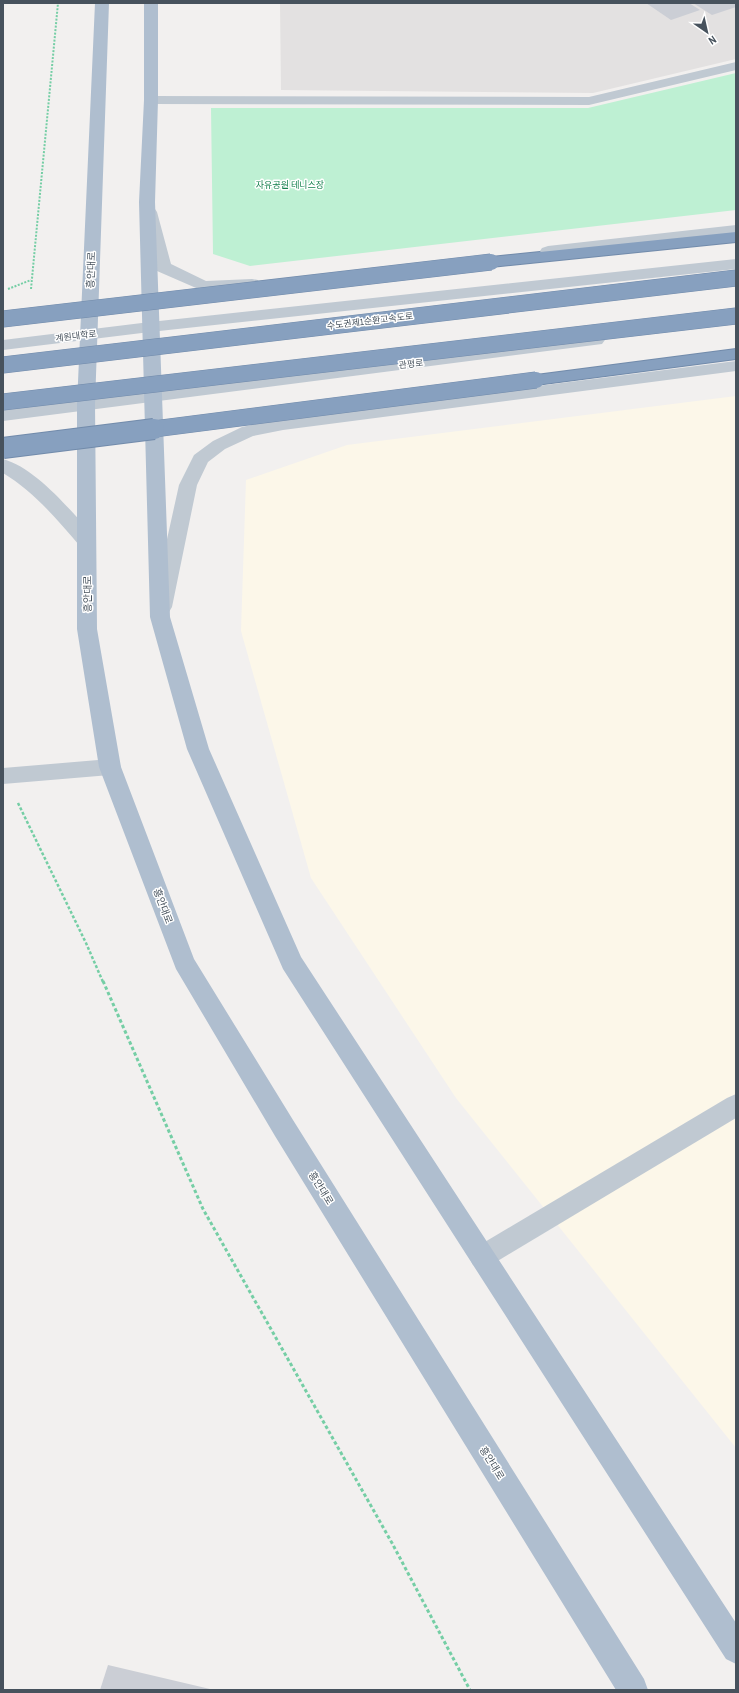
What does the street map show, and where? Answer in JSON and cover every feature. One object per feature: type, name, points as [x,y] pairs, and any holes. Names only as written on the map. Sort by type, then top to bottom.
[{"type":"highway","points":[[3,319],[491,262],[736,237]]},
{"type":"highway","name":"수도권제1순환고속도로","points":[[3,365],[736,278]]},
{"type":"highway","points":[[3,402],[736,316]]},
{"type":"highway","points":[[3,448],[736,354]]},
{"type":"main road","name":"흥안대로","points":[[102,3],[86,404],[86,629],[110,767],[184,962],[284,1128],[633,1690]]},
{"type":"main road","points":[[151,3],[151,100],[146,202],[160,618],[198,749],[291,962],[736,1649]]},
{"type":"street","points":[[151,100],[589,101],[736,66]]},
{"type":"street","points":[[146,202],[163,267],[203,286],[266,283],[736,230]]},
{"type":"street","points":[[150,327],[736,264]]},
{"type":"street","name":"관평로","points":[[86,404],[736,322]]},
{"type":"street","name":"계원대학로","points":[[3,345],[150,327]]},
{"type":"street","points":[[160,618],[188,484],[200,459],[219,445],[248,431],[283,424],[736,366]]},
{"type":"street","points":[[3,415],[86,404]]},
{"type":"street","points":[[3,464],[20,474],[41,492],[86,540]]},
{"type":"street","points":[[4,776],[110,767]]},
{"type":"street","points":[[482,1257],[736,1105]]},
{"type":"path","points":[[30,341],[32,280],[58,3]]},
{"type":"path","points":[[3,291],[32,280]]},
{"type":"path","points":[[4,776],[86,943],[203,1209],[392,1543],[470,1690]]},
{"type":"shaded area","points":[[280,3],[736,3],[736,59],[593,93],[281,90]]},
{"type":"shaded area","points":[[736,396],[736,1448],[456,1098],[311,878],[241,631],[246,480],[347,445]]},
{"type":"green space","name":"자유공원 테니스장","points":[[736,73],[736,210],[250,266],[213,254],[211,108],[588,108]]},
{"type":"building","points":[[646,3],[689,3],[700,10],[671,20]]},
{"type":"building","points":[[693,3],[736,3],[736,7],[712,15]]},
{"type":"building","points":[[108,1665],[210,1689],[210,1690],[100,1690]]}]
